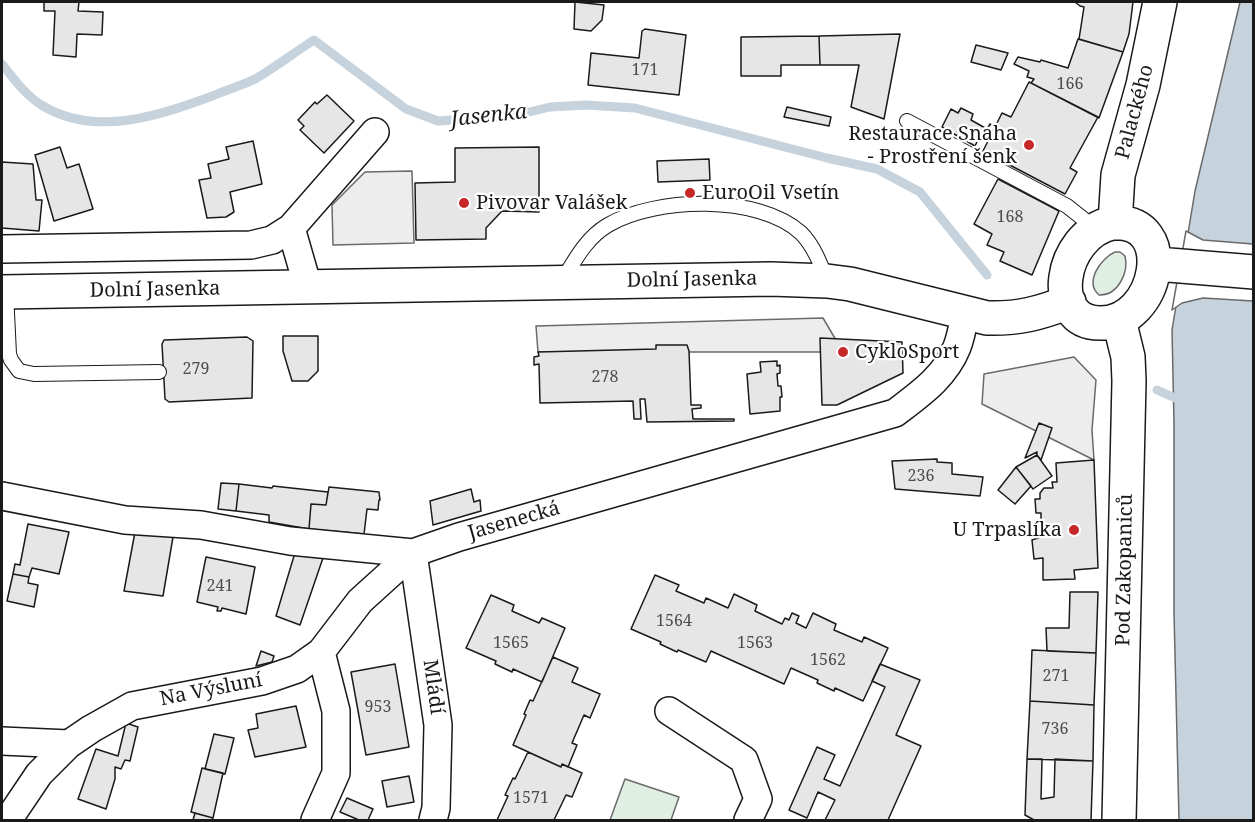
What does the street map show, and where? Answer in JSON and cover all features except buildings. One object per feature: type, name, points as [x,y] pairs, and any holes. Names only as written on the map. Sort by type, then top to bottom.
[{"type":"street","name":"Palackého","points":[[1106,226],[1143,85],[1160,2]]},
{"type":"street","points":[[2,249],[252,245],[272,240],[291,228],[375,132]]},
{"type":"street","points":[[1131,225],[1142,232],[1162,266],[1144,298],[1131,312],[1119,320],[1104,323],[1089,321],[1078,314],[1069,302],[1065,282],[1068,266],[1079,245],[1106,226],[1131,225]]},
{"type":"street","points":[[291,228],[308,287]]},
{"type":"street","points":[[1162,266],[1254,272]]},
{"type":"street","name":"Dolní Jasenka","points":[[4,292],[771,279],[827,281],[868,288],[987,318],[1036,314],[1069,302]]},
{"type":"street","name":"Jasenecká","points":[[2,496],[125,520],[201,525],[290,541],[413,553],[459,537],[896,413],[931,386],[952,359],[965,314]]},
{"type":"street","name":"Pod Zakopaniců","points":[[1119,320],[1128,357],[1129,381],[1119,820]]},
{"type":"street","name":"Na Výsluní","points":[[8,820],[39,774],[69,744],[132,706],[262,681],[297,669],[321,652],[360,601],[413,553]]},
{"type":"street","name":"Mládí","points":[[413,553],[438,724],[436,808],[433,820]]},
{"type":"street","points":[[315,820],[336,773],[336,711],[321,652]]},
{"type":"street","points":[[669,711],[744,760],[758,799],[748,820]]},
{"type":"street","points":[[2,741],[69,744]]},
{"type":"lane","points":[[908,121],[1106,226]]},
{"type":"lane","points":[[561,281],[582,247],[607,226],[630,214],[664,207],[726,205],[769,214],[801,233],[812,247],[827,281]]},
{"type":"lane","points":[[4,292],[9,354],[19,371],[34,374],[159,372]]},
{"type":"green space","points":[[1115,252],[1120,252],[1125,256],[1124,276],[1112,292],[1099,295],[1093,284],[1096,271],[1104,259]]},
{"type":"green space","points":[[625,779],[679,797],[671,820],[610,820]]},
{"type":"shaded area","points":[[1240,2],[1253,2],[1253,820],[1179,820],[1174,613],[1172,330],[1195,191]]},
{"type":"shaded area","points":[[412,171],[414,243],[333,245],[332,205],[365,172]]},
{"type":"shaded area","points":[[823,318],[843,352],[538,352],[536,326]]},
{"type":"shaded area","points":[[1074,357],[1096,380],[1092,430],[1094,460],[982,404],[984,374]]},
{"type":"pier","points":[[1186,231],[1203,240],[1253,244],[1253,301],[1203,298],[1182,303],[1172,310]]},
{"type":"waterway","name":"Jasenka","points":[[2,64],[37,102],[64,116],[85,121],[129,120],[194,103],[257,78],[314,40],[406,109],[438,121],[513,116],[550,107],[586,105],[635,108],[877,169],[920,192],[987,275]]},
{"type":"waterway","name":"Jasenka","points":[[1157,390],[1182,401]]},
{"type":"place","name":"Restaurace Snaha - Prostření šenk","points":[[1029,145]]},
{"type":"place","name":"EuroOil Vsetín","points":[[690,193]]},
{"type":"place","name":"Pivovar Valášek","points":[[464,203]]},
{"type":"place","name":"CykloSport","points":[[843,352]]},
{"type":"place","name":"U Trpaslíka","points":[[1074,530]]}]
